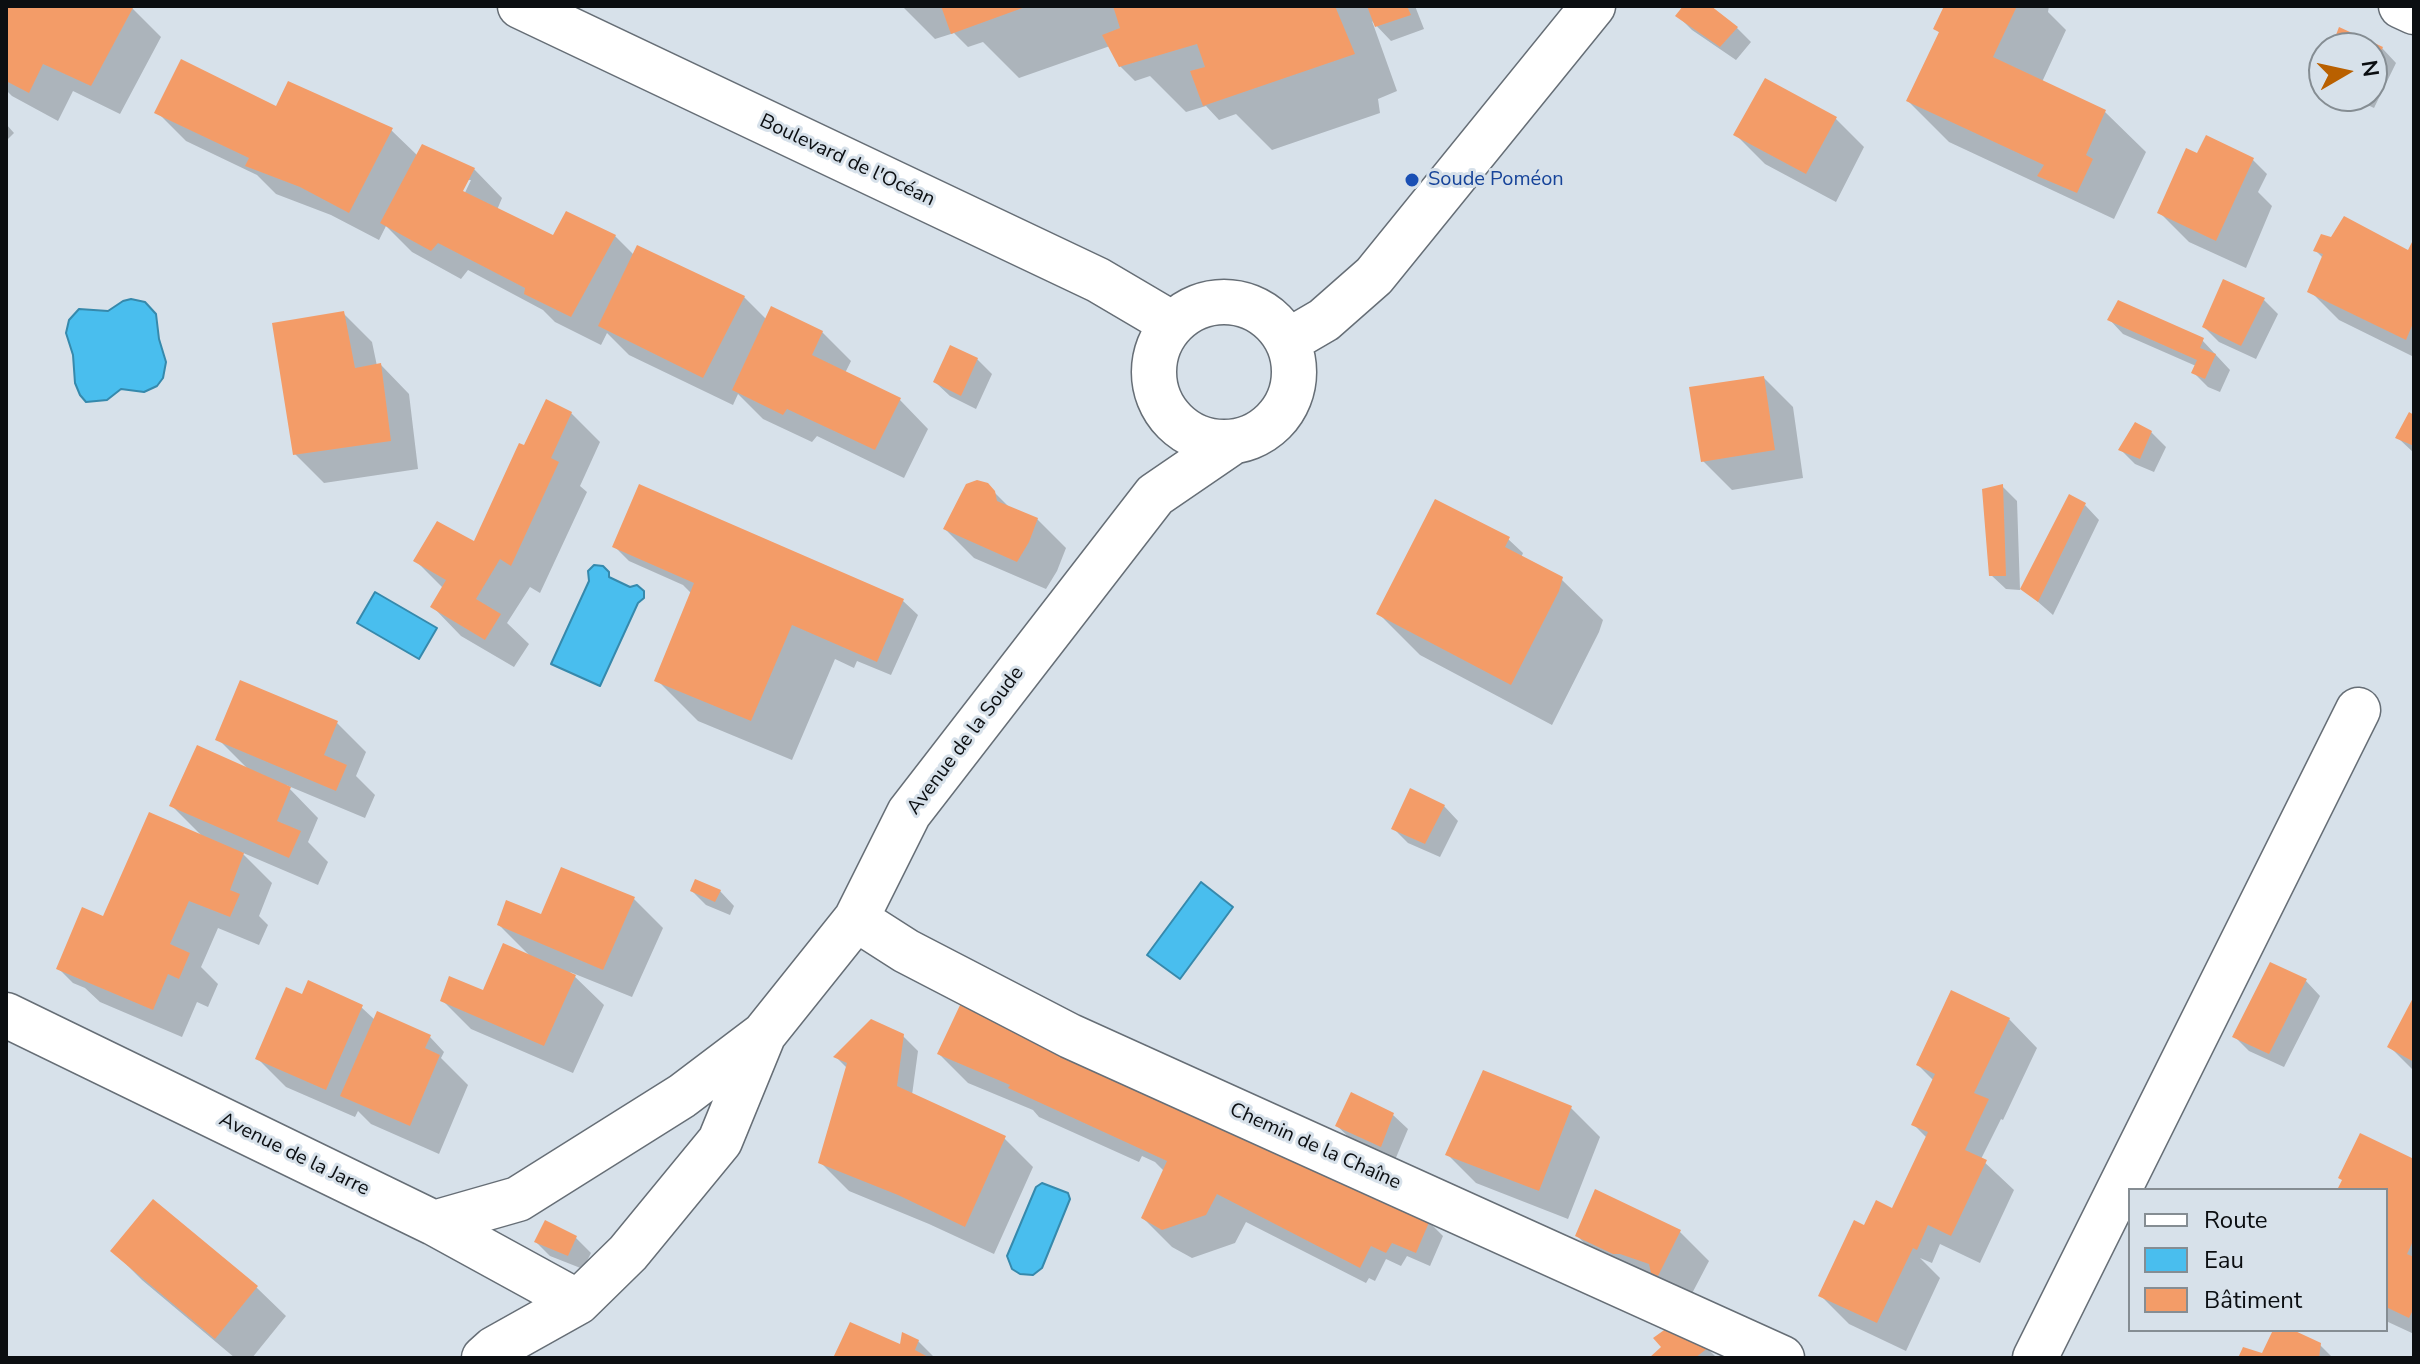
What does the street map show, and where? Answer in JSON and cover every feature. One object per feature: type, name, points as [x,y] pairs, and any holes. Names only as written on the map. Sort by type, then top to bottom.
[{"type":"street","name":"Boulevard de l'Océan","points":[[520,6],[1098,280],[1171,323]]},
{"type":"street","points":[[1288,341],[1324,320],[1374,276],[1593,6]]},
{"type":"street","points":[[2401,6],[2414,12]]},
{"type":"street","points":[[1234,301],[1266,314],[1288,341],[1294,365],[1293,389],[1283,411],[1270,426],[1251,438],[1231,443],[1194,438],[1165,413],[1152,384],[1155,351],[1171,323],[1200,304],[1234,301]]},
{"type":"street","points":[[1155,495],[1165,413]]},
{"type":"street","name":"Avenue de la Soude","points":[[434,1223],[518,1199],[682,1096],[764,1034],[856,919],[909,813],[1155,495],[1231,443]]},
{"type":"street","points":[[2035,1358],[2358,710]]},
{"type":"street","name":"Chemin de la Chaîne","points":[[856,919],[917,956],[1070,1036],[1782,1358]]},
{"type":"street","name":"Avenue de la Jarre","points":[[6,1015],[434,1223],[578,1302]]},
{"type":"street","name":"Avenue de la Soude","points":[[484,1358],[494,1349],[578,1302],[628,1253],[720,1141],[764,1034]]},
{"type":"water","points":[[131,299],[145,302],[156,314],[166,362],[163,378],[157,386],[144,392],[121,389],[107,400],[86,402],[75,383],[73,355],[66,333],[69,320],[79,309],[108,311]]},
{"type":"water","points":[[594,565],[603,566],[609,577],[630,587],[637,585],[644,591],[644,598],[638,603],[600,686],[551,664],[589,581],[588,571]]},
{"type":"water","points":[[375,592],[437,628],[419,659],[357,623]]},
{"type":"water","points":[[1201,882],[1233,907],[1180,979],[1147,955]]},
{"type":"water","points":[[1042,1183],[1068,1193],[1070,1199],[1042,1268],[1033,1275],[1020,1274],[1012,1269],[1007,1256],[1036,1187]]},
{"type":"building","points":[[9,6],[134,6],[91,86],[43,64],[29,93],[6,81],[6,13]]},
{"type":"building","points":[[941,6],[1028,6],[951,34]]},
{"type":"building","points":[[1113,6],[1335,6],[1355,54],[1203,106],[1190,71],[1205,67],[1197,44],[1119,67],[1102,35],[1120,28]]},
{"type":"building","points":[[1367,6],[1407,6],[1411,15],[1375,27]]},
{"type":"building","points":[[1683,6],[1711,6],[1738,27],[1720,47],[1675,16]]},
{"type":"building","points":[[1944,6],[2017,6],[1993,57],[2106,110],[2086,155],[2093,159],[2077,193],[2037,176],[2044,165],[1906,101],[1939,32],[1933,29]]},
{"type":"building","points":[[181,59],[276,106],[288,81],[393,128],[349,213],[300,187],[245,166],[249,158],[154,113]]},
{"type":"building","points":[[1765,78],[1837,117],[1806,174],[1733,135]]},
{"type":"building","points":[[2206,135],[2254,158],[2216,241],[2157,213],[2186,148],[2197,153]]},
{"type":"building","points":[[422,144],[475,168],[463,191],[553,235],[566,211],[616,235],[571,317],[524,294],[525,288],[438,243],[431,251],[380,223]]},
{"type":"building","points":[[2344,216],[2408,250],[2414,238],[2414,321],[2406,340],[2307,292],[2323,254],[2313,251],[2321,234],[2331,237]]},
{"type":"building","points":[[637,245],[745,296],[703,378],[598,326]]},
{"type":"building","points":[[2223,279],[2265,298],[2241,346],[2202,327]]},
{"type":"building","points":[[2118,300],[2204,338],[2200,348],[2216,354],[2205,379],[2191,373],[2197,360],[2107,320]]},
{"type":"building","points":[[771,306],[823,331],[812,355],[901,398],[875,450],[787,409],[783,415],[732,390]]},
{"type":"building","points":[[344,311],[355,368],[381,363],[391,441],[293,455],[272,323]]},
{"type":"building","points":[[950,345],[978,358],[961,396],[933,382]]},
{"type":"building","points":[[1764,376],[1775,450],[1701,462],[1689,387]]},
{"type":"building","points":[[546,399],[572,412],[551,458],[559,462],[511,566],[500,559],[476,599],[501,614],[485,640],[430,607],[446,580],[413,561],[437,521],[474,541],[519,443],[524,445]]},
{"type":"building","points":[[2409,412],[2414,415],[2414,446],[2395,438]]},
{"type":"building","points":[[2135,422],[2152,431],[2140,459],[2118,450]]},
{"type":"building","points":[[977,480],[988,483],[995,491],[997,501],[1038,518],[1017,562],[943,529],[966,484]]},
{"type":"building","points":[[639,484],[904,599],[877,662],[792,625],[751,721],[654,681],[694,583],[612,547]]},
{"type":"building","points":[[2003,484],[2006,576],[1989,576],[1982,489]]},
{"type":"building","points":[[2069,494],[2086,503],[2038,602],[2020,589]]},
{"type":"building","points":[[1435,499],[1510,537],[1505,547],[1563,577],[1559,591],[1511,685],[1376,614]]},
{"type":"building","points":[[240,680],[338,721],[324,755],[347,765],[336,791],[215,740]]},
{"type":"building","points":[[197,745],[291,787],[277,821],[301,831],[289,858],[169,806]]},
{"type":"building","points":[[1410,788],[1445,805],[1425,844],[1391,829]]},
{"type":"building","points":[[149,812],[244,853],[230,890],[240,894],[230,917],[189,901],[170,944],[190,953],[179,979],[168,974],[153,1010],[56,969],[82,907],[103,916]]},
{"type":"building","points":[[561,867],[635,897],[603,970],[497,925],[506,900],[541,914]]},
{"type":"building","points":[[695,879],[721,890],[715,902],[690,891]]},
{"type":"building","points":[[503,943],[576,975],[544,1046],[440,1001],[449,976],[483,990]]},
{"type":"building","points":[[2270,962],[2307,979],[2269,1054],[2232,1037]]},
{"type":"building","points":[[308,980],[363,1005],[326,1090],[255,1059],[286,987],[302,994]]},
{"type":"building","points":[[1951,990],[2010,1018],[1974,1093],[1989,1099],[1965,1150],[1987,1160],[1951,1236],[1928,1225],[1917,1250],[1913,1248],[1877,1323],[1818,1296],[1854,1220],[1864,1225],[1876,1200],[1892,1208],[1928,1132],[1911,1125],[1935,1074],[1916,1065]]},
{"type":"building","points":[[2414,996],[2414,1062],[2387,1047]]},
{"type":"building","points":[[961,1003],[1430,1220],[1416,1253],[1392,1243],[1386,1253],[1371,1246],[1360,1268],[1217,1194],[1206,1215],[1162,1230],[1141,1218],[1167,1161],[1008,1088],[1010,1085],[937,1054]]},
{"type":"building","points":[[377,1011],[431,1035],[425,1048],[440,1055],[410,1126],[340,1096]]},
{"type":"building","points":[[871,1019],[904,1034],[897,1086],[1006,1136],[965,1227],[898,1195],[818,1163],[847,1063],[833,1057]]},
{"type":"building","points":[[1483,1070],[1572,1106],[1539,1191],[1445,1155]]},
{"type":"building","points":[[1351,1092],[1394,1113],[1381,1147],[1335,1126]]},
{"type":"building","points":[[2360,1133],[2414,1159],[2414,1239],[2407,1254],[2414,1257],[2414,1308],[2409,1318],[2388,1308],[2388,1188],[2338,1188],[2342,1180],[2338,1178]]},
{"type":"building","points":[[1595,1189],[1681,1230],[1658,1276],[1651,1273],[1649,1264],[1613,1254],[1575,1236]]},
{"type":"building","points":[[153,1199],[258,1286],[215,1339],[110,1251]]},
{"type":"building","points":[[545,1220],[577,1236],[568,1256],[534,1242]]},
{"type":"building","points":[[850,1322],[900,1344],[902,1332],[919,1340],[915,1350],[930,1358],[833,1358]]},
{"type":"building","points":[[1667,1328],[1709,1347],[1695,1358],[1649,1358],[1661,1347],[1653,1338]]},
{"type":"building","points":[[2272,1332],[2297,1332],[2321,1343],[2319,1358],[2238,1358],[2243,1347],[2262,1353]]},
{"type":"place","name":"Soude Poméon","points":[[1412,180]]}]
